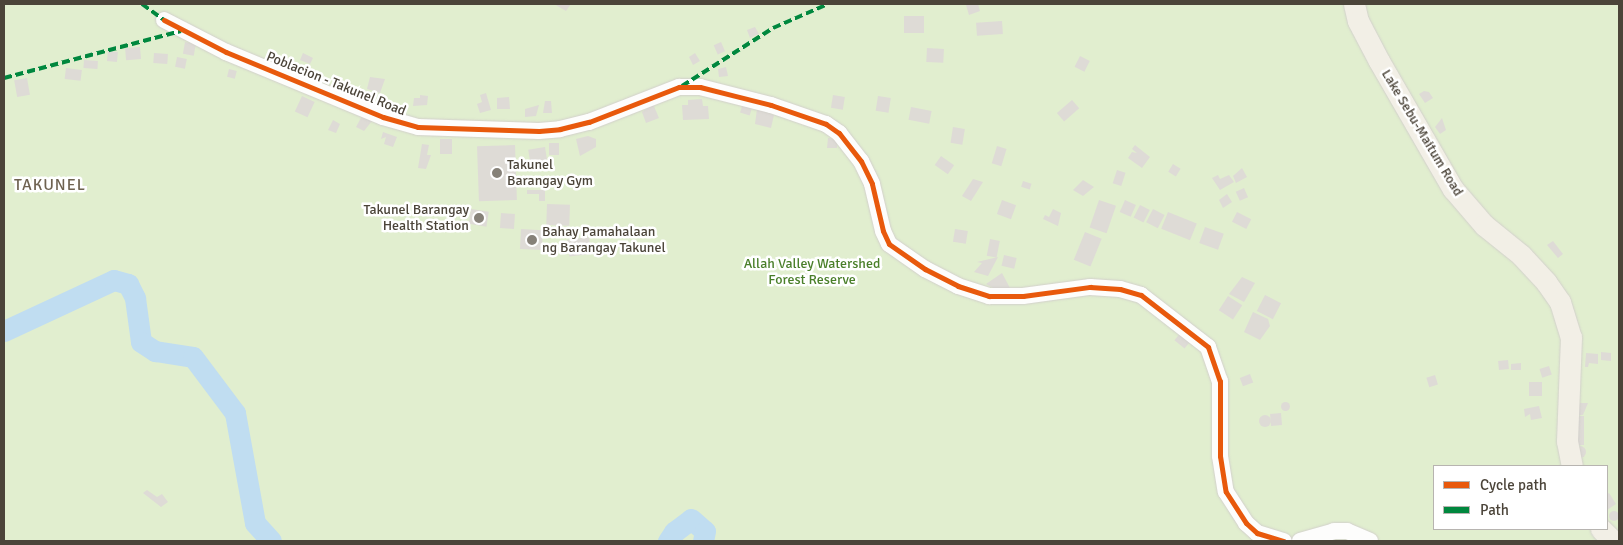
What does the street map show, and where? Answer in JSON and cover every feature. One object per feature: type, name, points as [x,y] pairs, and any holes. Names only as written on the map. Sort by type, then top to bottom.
[{"type":"main road","name":"Lake Sebu-Maitum Road","points":[[1354,4],[1358,21],[1375,53],[1453,189],[1484,225],[1521,255],[1546,282],[1560,302],[1571,337],[1567,441],[1572,465]]},
{"type":"main road","points":[[1602,530],[1613,541]]},
{"type":"street","name":"Poblacion - Takunel Road","points":[[164,20],[226,52],[383,117],[418,127],[539,132],[589,122],[679,87],[700,87],[771,105],[826,124],[839,133],[861,161],[872,184],[883,231],[889,244],[925,269],[958,286],[996,296],[1023,296],[1090,287],[1120,289],[1141,295],[1208,348],[1220,381],[1220,456],[1226,492],[1246,523],[1257,533],[1284,541]]},
{"type":"street","points":[[1300,541],[1334,531],[1347,531],[1370,541]]},
{"type":"green space","name":"Allah Valley Watershed Forest Reserve","points":[[4,4],[1619,4],[1619,541],[4,541]]},
{"type":"building","points":[[554,4],[571,4],[566,11]]},
{"type":"building","points":[[978,4],[980,11],[969,15],[966,5]]},
{"type":"building","points":[[904,16],[924,16],[924,33],[904,33]]},
{"type":"building","points":[[1002,21],[1003,34],[977,36],[976,23]]},
{"type":"building","points":[[755,27],[759,34],[750,38],[747,30]]},
{"type":"building","points":[[185,42],[196,44],[194,56],[183,54]]},
{"type":"building","points":[[721,42],[725,51],[718,54],[714,45]]},
{"type":"building","points":[[140,47],[141,59],[126,60],[125,48]]},
{"type":"building","points":[[927,48],[944,49],[943,63],[926,62]]},
{"type":"building","points":[[108,51],[118,52],[117,62],[107,61]]},
{"type":"building","points":[[154,53],[168,54],[167,64],[153,63]]},
{"type":"building","points":[[303,53],[313,58],[310,64],[300,60]]},
{"type":"building","points":[[695,53],[700,61],[693,65],[689,57]]},
{"type":"building","points":[[1080,56],[1090,61],[1084,72],[1075,67]]},
{"type":"building","points":[[177,57],[187,59],[185,69],[175,67]]},
{"type":"building","points":[[84,60],[98,61],[97,69],[83,68]]},
{"type":"building","points":[[726,67],[728,76],[719,77],[718,69]]},
{"type":"building","points":[[66,68],[82,70],[81,81],[65,79]]},
{"type":"building","points":[[229,69],[237,71],[235,79],[227,77]]},
{"type":"building","points":[[370,77],[385,79],[380,93],[367,89]]},
{"type":"building","points":[[27,78],[30,95],[17,97],[14,80]]},
{"type":"building","points":[[1424,91],[1429,92],[1433,98],[1425,103],[1419,94]]},
{"type":"building","points":[[486,93],[491,110],[480,113],[477,104],[482,102],[480,95]]},
{"type":"building","points":[[380,95],[387,97],[383,106],[377,104]]},
{"type":"building","points":[[420,95],[428,96],[427,105],[413,106],[414,98],[420,98]]},
{"type":"building","points":[[833,95],[845,97],[843,110],[831,108]]},
{"type":"building","points":[[302,96],[315,102],[308,117],[295,111]]},
{"type":"building","points":[[878,96],[891,98],[888,113],[876,111]]},
{"type":"building","points":[[509,97],[510,109],[497,109],[497,98]]},
{"type":"building","points":[[702,99],[703,106],[708,106],[709,119],[683,120],[682,105],[688,105],[688,100]]},
{"type":"building","points":[[1072,100],[1079,108],[1064,121],[1057,113]]},
{"type":"building","points":[[545,101],[551,101],[552,113],[543,113]]},
{"type":"building","points":[[743,103],[753,106],[750,115],[740,113]]},
{"type":"building","points":[[653,104],[659,118],[646,123],[642,112]]},
{"type":"building","points":[[539,105],[536,116],[525,117],[525,109]]},
{"type":"building","points":[[911,107],[932,111],[929,124],[909,120]]},
{"type":"building","points":[[757,109],[774,115],[771,128],[755,124]]},
{"type":"building","points":[[362,116],[372,121],[364,131],[356,127]]},
{"type":"building","points":[[1442,118],[1446,130],[1440,134],[1435,127]]},
{"type":"building","points":[[333,120],[340,124],[336,133],[328,130]]},
{"type":"building","points":[[953,127],[965,129],[962,145],[950,143]]},
{"type":"building","points":[[383,132],[397,137],[393,147],[384,144],[386,137],[381,139]]},
{"type":"building","points":[[588,136],[596,139],[596,147],[580,156],[576,139]]},
{"type":"building","points":[[828,138],[837,139],[837,148],[827,148]]},
{"type":"building","points":[[440,139],[452,139],[452,154],[440,154]]},
{"type":"building","points":[[549,143],[559,143],[559,155],[549,155]]},
{"type":"building","points":[[422,144],[429,145],[427,155],[431,155],[426,169],[418,168]]},
{"type":"building","name":"Takunel Barangay Gym","points":[[515,145],[517,200],[479,201],[477,146]]},
{"type":"building","points":[[1135,145],[1150,157],[1142,168],[1128,158],[1132,152],[1137,153],[1132,149]]},
{"type":"building","points":[[997,146],[1007,149],[1001,166],[992,163]]},
{"type":"building","points":[[545,147],[548,166],[531,168],[528,150]]},
{"type":"building","points":[[941,156],[954,165],[948,174],[935,165]]},
{"type":"building","points":[[1173,164],[1181,169],[1176,176],[1168,172]]},
{"type":"building","points":[[1242,168],[1247,177],[1236,183],[1233,176]]},
{"type":"building","points":[[1117,170],[1126,173],[1121,186],[1113,183]]},
{"type":"building","points":[[1218,175],[1220,179],[1229,175],[1234,182],[1220,190],[1212,178]]},
{"type":"building","points":[[973,179],[983,182],[971,201],[962,196]]},
{"type":"building","points":[[1083,180],[1094,187],[1083,196],[1073,190]]},
{"type":"building","points":[[1023,181],[1032,184],[1030,189],[1021,187]]},
{"type":"building","points":[[1244,188],[1248,197],[1240,201],[1236,192]]},
{"type":"building","points":[[527,190],[545,190],[545,201],[539,201],[539,194],[527,194]]},
{"type":"building","points":[[1227,194],[1232,202],[1223,208],[1219,200]]},
{"type":"building","points":[[1002,200],[1016,205],[1011,219],[997,214]]},
{"type":"building","points":[[1099,200],[1116,206],[1107,233],[1090,227]]},
{"type":"building","points":[[1125,200],[1136,205],[1131,217],[1120,212]]},
{"type":"building","points":[[547,204],[570,205],[569,226],[546,225]]},
{"type":"building","points":[[1140,205],[1150,210],[1143,222],[1134,217]]},
{"type":"building","name":"Takunel Barangay Health Station","points":[[471,209],[489,212],[486,227],[469,224]]},
{"type":"building","points":[[1053,209],[1061,213],[1058,226],[1043,219],[1045,215],[1049,217]]},
{"type":"building","points":[[1153,209],[1165,215],[1158,228],[1146,222]]},
{"type":"building","points":[[1168,212],[1197,224],[1190,240],[1161,229]]},
{"type":"building","points":[[1237,212],[1251,219],[1246,229],[1232,222]]},
{"type":"building","points":[[501,213],[515,214],[514,229],[500,228]]},
{"type":"building","points":[[1205,227],[1224,234],[1218,250],[1199,243]]},
{"type":"building","name":"Bahay Pamahalaan ng Barangay Takunel","points":[[521,229],[543,230],[542,250],[520,249]]},
{"type":"building","points":[[955,229],[968,231],[966,244],[953,242]]},
{"type":"building","points":[[1085,232],[1102,239],[1090,267],[1074,260]]},
{"type":"building","points":[[589,237],[591,254],[569,257],[567,240]]},
{"type":"building","points":[[990,239],[1000,241],[997,258],[987,256]]},
{"type":"building","points":[[1553,241],[1563,254],[1558,258],[1547,245]]},
{"type":"building","points":[[1004,255],[1017,258],[1014,269],[1002,266]]},
{"type":"building","points":[[998,257],[988,276],[974,272],[982,263],[977,262]]},
{"type":"building","points":[[1002,273],[1010,288],[995,289],[986,284]]},
{"type":"building","points":[[1242,277],[1255,283],[1244,302],[1229,294]]},
{"type":"building","points":[[1265,295],[1281,303],[1273,319],[1257,311]]},
{"type":"building","points":[[1228,296],[1242,305],[1233,320],[1219,310]]},
{"type":"building","points":[[1253,312],[1268,319],[1270,326],[1260,340],[1244,332]]},
{"type":"building","points":[[1182,331],[1192,339],[1185,349],[1174,340]]},
{"type":"building","points":[[1601,352],[1611,353],[1611,361],[1601,360]]},
{"type":"building","points":[[1586,353],[1598,354],[1598,364],[1589,363],[1588,367],[1585,367]]},
{"type":"building","points":[[1508,360],[1509,369],[1499,370],[1498,361]]},
{"type":"building","points":[[1521,363],[1521,370],[1511,370],[1511,364]]},
{"type":"building","points":[[1549,366],[1552,375],[1542,378],[1539,369]]},
{"type":"building","points":[[1250,374],[1253,382],[1243,386],[1240,378]]},
{"type":"building","points":[[1435,375],[1438,385],[1429,387],[1426,378]]},
{"type":"building","points":[[1529,382],[1542,382],[1542,396],[1529,396]]},
{"type":"building","points":[[1285,401],[1290,406],[1285,411],[1280,406]]},
{"type":"building","points":[[1578,403],[1588,403],[1583,415],[1575,415]]},
{"type":"building","points":[[1539,406],[1542,418],[1531,420],[1530,414],[1525,417],[1524,409]]},
{"type":"building","points":[[1281,413],[1282,425],[1271,426],[1270,414]]},
{"type":"building","points":[[1263,415],[1267,415],[1271,421],[1267,427],[1263,427],[1259,423],[1259,419]]},
{"type":"building","points":[[1573,416],[1584,416],[1584,445],[1573,445]]},
{"type":"building","points":[[1582,446],[1585,447],[1585,457],[1578,458],[1575,457],[1574,450],[1575,447]]},
{"type":"building","points":[[147,490],[157,497],[162,494],[168,502],[161,507],[143,493]]},
{"type":"building","points":[[1608,494],[1616,504],[1608,509]]},
{"type":"building","points":[[1612,511],[1616,511],[1619,516],[1618,520],[1612,521],[1609,518],[1609,514]]},
{"type":"waterway","points":[[4,331],[114,280],[128,284],[135,298],[141,342],[155,351],[193,357],[235,413],[255,523],[271,541]]},
{"type":"waterway","points":[[668,541],[674,532],[691,519],[705,531],[703,541]]},
{"type":"marked path","points":[[142,4],[164,20]]},
{"type":"marked path","points":[[682,86],[773,28],[828,4]]},
{"type":"marked path","points":[[4,78],[181,31]]},
{"type":"cycle path","points":[[164,20],[226,52],[383,117],[418,127],[539,131],[560,129],[589,122],[679,87],[700,87],[771,105],[826,124],[839,133],[861,161],[872,184],[883,231],[889,244],[925,269],[958,286],[989,296],[1023,296],[1090,287],[1120,289],[1141,295],[1208,347],[1220,381],[1220,456],[1226,492],[1246,523],[1257,533],[1284,541]]},
{"type":"place","name":"Takunel Barangay Gym","points":[[497,173]]},
{"type":"place","name":"Takunel Barangay Health Station","points":[[479,218]]},
{"type":"place","name":"Bahay Pamahalaan ng Barangay Takunel","points":[[532,240]]},
{"type":"district","name":"TAKUNEL","points":[[50,185]]}]
